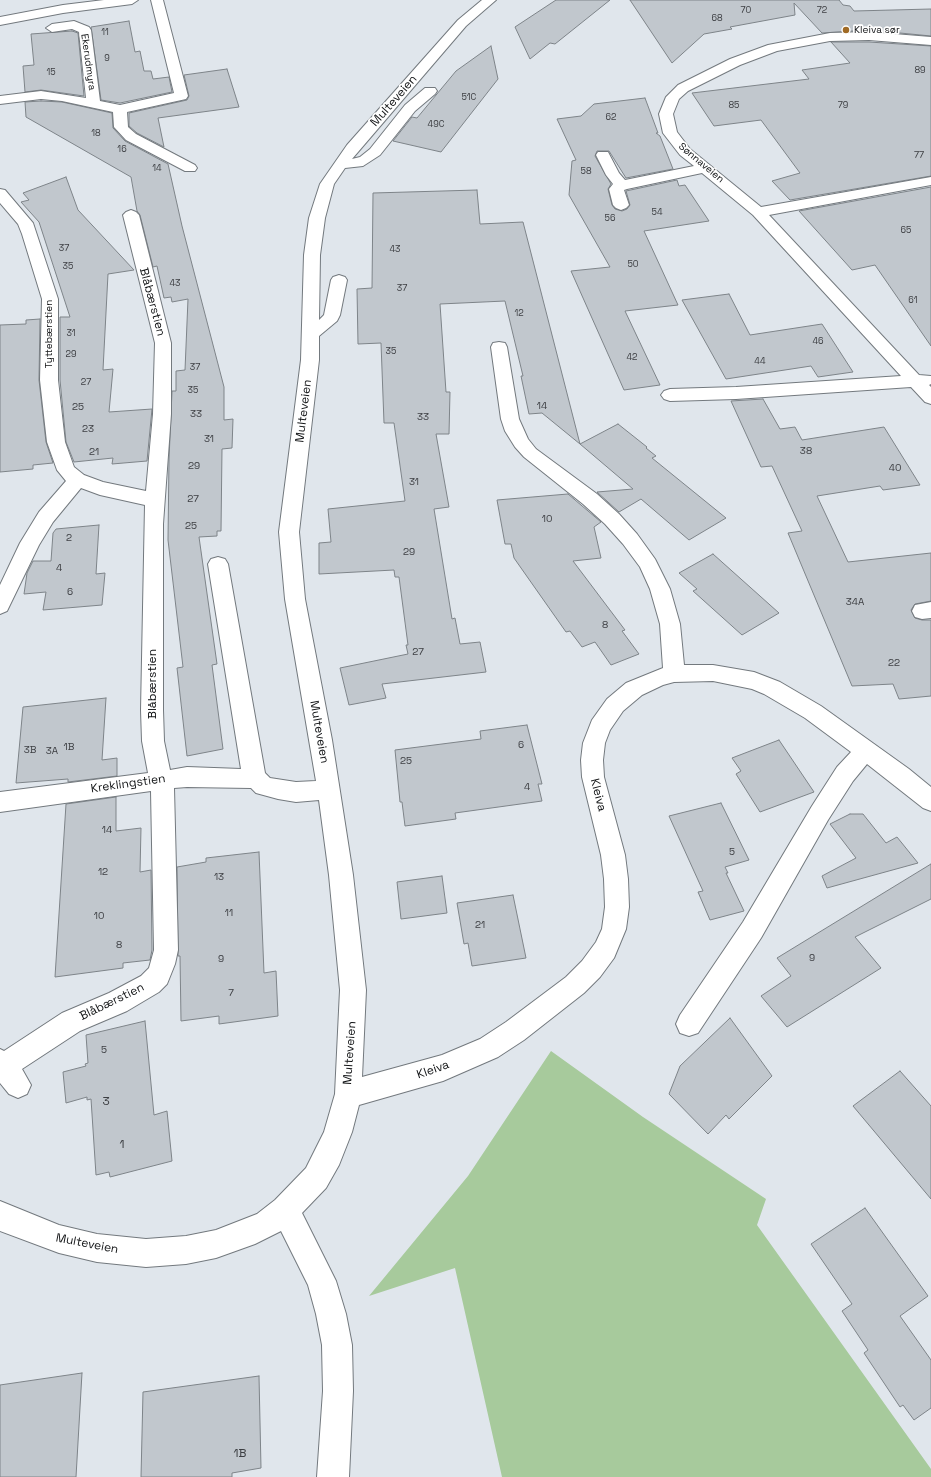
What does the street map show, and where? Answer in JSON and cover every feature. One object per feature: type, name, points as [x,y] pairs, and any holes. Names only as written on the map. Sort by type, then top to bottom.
[{"type":"street","points":[[0,21],[63,9],[132,0]]},
{"type":"street","points":[[0,100],[41,95],[62,96],[120,109],[181,96],[157,0]]},
{"type":"street","name":"Multeveien","points":[[0,1214],[8,1220],[58,1239],[97,1248],[146,1253],[186,1250],[216,1244],[251,1232],[267,1224],[285,1210],[316,1178],[329,1155],[338,1132],[348,1094],[352,1038],[353,990],[348,936],[329,790],[295,599],[289,532],[307,384],[311,334],[312,255],[317,218],[327,184],[340,164],[462,23],[490,0]]},
{"type":"street","name":"Ekerudmyra","points":[[52,28],[74,25],[85,30],[94,103]]},
{"type":"street","name":"Sønnaveien","points":[[931,41],[869,36],[810,40],[757,53],[695,81],[673,97],[666,114],[670,133],[676,142],[758,212],[923,380],[931,398]]},
{"type":"street","points":[[340,164],[349,165],[365,160],[375,152],[410,108],[430,91]]},
{"type":"street","points":[[120,109],[121,127],[131,137],[190,168]]},
{"type":"street","points":[[603,155],[613,174],[622,185]]},
{"type":"street","points":[[621,206],[616,189],[622,185],[693,172],[704,167]]},
{"type":"street","points":[[758,212],[931,181]]},
{"type":"street","name":"Tyttebærstien","points":[[0,193],[25,224],[42,268],[50,299],[49,380],[56,442],[66,470],[77,480]]},
{"type":"street","name":"Blåbærstien","points":[[8,1071],[71,1022],[136,994],[158,976],[164,964],[166,950],[162,780],[156,761],[153,741],[152,710],[153,524],[162,414],[163,343],[144,274],[131,215]]},
{"type":"street","points":[[311,334],[329,320],[332,315],[339,280]]},
{"type":"street","points":[[499,347],[510,419],[514,431],[521,442],[530,453],[590,499],[612,519],[630,539],[648,564],[660,589],[670,624],[674,674]]},
{"type":"street","points":[[670,394],[736,393],[923,380]]},
{"type":"street","points":[[0,606],[19,570],[30,543],[46,517],[77,480],[100,488],[155,500]]},
{"type":"street","points":[[218,564],[252,767],[256,779],[264,786],[296,792],[329,790]]},
{"type":"street","name":"Kleiva","points":[[348,1094],[442,1068],[489,1048],[515,1031],[563,994],[591,969],[605,950],[614,929],[617,907],[613,855],[593,777],[592,760],[594,743],[600,726],[615,705],[634,689],[658,678],[674,674],[713,673],[734,676],[766,685],[806,708],[866,750],[931,801]]},
{"type":"street","points":[[689,1024],[752,930],[829,800],[846,774],[866,750]]},
{"type":"street","name":"Kreklingstien","points":[[0,802],[187,777],[256,779]]},
{"type":"street","points":[[285,1210],[321,1281],[331,1314],[337,1345],[338,1391],[333,1477]]},
{"type":"green space","points":[[551,1051],[643,1117],[766,1199],[757,1225],[931,1469],[931,1477],[502,1477],[455,1268],[369,1296],[468,1176]]},
{"type":"building","points":[[556,0],[610,0],[555,44],[550,43],[530,59],[515,27]]},
{"type":"building","points":[[630,0],[839,0],[843,5],[850,6],[854,11],[931,9],[931,36],[869,30],[822,33],[794,3],[795,15],[730,27],[732,29],[704,34],[672,63]]},
{"type":"building","points":[[129,21],[135,52],[140,51],[144,71],[151,71],[153,79],[169,77],[172,92],[120,103],[101,100],[91,27]]},
{"type":"building","points":[[72,31],[78,33],[84,96],[41,90],[25,92],[23,66],[34,65],[31,34]]},
{"type":"building","points":[[831,42],[869,42],[931,46],[931,176],[790,200],[772,181],[800,173],[761,120],[714,126],[692,93],[809,79],[802,70],[850,63]]},
{"type":"building","points":[[491,46],[498,79],[441,152],[393,141],[412,117],[417,118],[456,71]]},
{"type":"building","points":[[227,69],[239,107],[158,118],[164,147],[137,133],[129,126],[129,113],[187,100],[189,96],[184,75]]},
{"type":"building","points":[[645,98],[658,133],[656,133],[660,136],[673,169],[626,178],[609,151],[597,151],[595,156],[611,184],[608,189],[612,205],[615,209],[622,211],[627,209],[630,205],[626,191],[677,180],[679,186],[685,185],[709,221],[644,231],[678,305],[625,311],[660,385],[624,390],[571,271],[610,267],[569,195],[572,161],[576,160],[557,119],[581,116],[594,104]]},
{"type":"building","points":[[25,102],[62,102],[112,113],[113,128],[125,141],[168,164],[182,226],[224,387],[224,420],[233,419],[232,448],[222,449],[221,531],[217,531],[217,536],[199,537],[217,664],[212,665],[223,749],[187,756],[177,668],[183,667],[168,540],[169,459],[172,391],[176,391],[176,371],[185,370],[188,299],[172,302],[171,297],[164,298],[157,266],[153,267],[140,215],[137,211],[131,177],[26,117]]},
{"type":"building","points":[[66,177],[78,210],[134,270],[108,274],[103,370],[113,369],[109,412],[152,409],[147,461],[112,464],[113,458],[74,462],[66,442],[60,380],[60,317],[70,317],[39,222],[21,202],[29,200],[23,193]]},
{"type":"building","points":[[931,187],[931,346],[875,265],[852,270],[799,211]]},
{"type":"building","points":[[477,190],[480,224],[523,222],[580,444],[542,413],[529,414],[521,376],[523,376],[505,301],[440,304],[446,392],[450,392],[449,434],[436,434],[449,507],[434,509],[452,619],[455,618],[460,644],[480,642],[486,672],[382,684],[386,698],[349,705],[340,668],[408,654],[399,577],[395,577],[394,570],[319,574],[319,543],[331,542],[328,509],[405,501],[394,423],[384,423],[381,343],[358,344],[357,289],[372,288],[373,193]]},
{"type":"building","points":[[729,294],[750,335],[822,324],[853,372],[818,377],[811,366],[726,379],[682,300]]},
{"type":"building","points":[[40,319],[39,380],[46,442],[53,463],[33,465],[33,469],[0,472],[0,325],[26,324],[26,320]]},
{"type":"building","points":[[763,399],[780,429],[795,427],[802,440],[884,427],[920,485],[883,490],[880,486],[817,496],[848,562],[931,553],[931,601],[915,604],[911,610],[915,618],[931,620],[931,696],[899,699],[893,684],[852,686],[788,533],[802,531],[772,466],[761,467],[731,401]]},
{"type":"building","points":[[618,424],[656,456],[652,458],[726,518],[689,540],[641,499],[619,512],[597,492],[633,489],[580,444]]},
{"type":"building","points":[[568,494],[601,522],[594,527],[601,558],[573,561],[625,630],[622,631],[639,654],[611,665],[595,642],[582,647],[570,631],[566,632],[514,558],[511,544],[505,544],[497,500]]},
{"type":"building","points":[[99,525],[96,574],[105,573],[102,605],[43,610],[46,592],[24,594],[27,573],[33,561],[51,561],[53,533],[56,529]]},
{"type":"building","points":[[713,554],[779,613],[742,635],[693,591],[697,589],[679,573]]},
{"type":"building","points":[[106,698],[102,760],[117,758],[117,776],[68,782],[68,779],[16,783],[23,707]]},
{"type":"building","points":[[527,725],[542,784],[538,784],[542,801],[455,813],[456,819],[405,826],[402,802],[400,802],[395,750],[481,739],[480,731]]},
{"type":"building","points":[[779,740],[814,792],[760,812],[736,774],[741,771],[732,758]]},
{"type":"building","points":[[116,797],[116,831],[141,828],[140,872],[151,870],[152,950],[150,960],[123,963],[123,968],[55,977],[66,804]]},
{"type":"building","points":[[721,803],[749,860],[725,867],[728,873],[726,873],[744,911],[710,920],[698,892],[703,891],[669,816]]},
{"type":"building","points":[[850,814],[863,814],[886,843],[897,837],[918,863],[827,888],[822,876],[856,858],[830,824]]},
{"type":"building","points":[[259,852],[264,973],[276,971],[278,1016],[219,1024],[219,1016],[181,1021],[180,956],[178,956],[177,867],[206,862],[206,858]]},
{"type":"building","points":[[931,864],[931,899],[855,937],[881,968],[787,1027],[761,996],[791,976],[777,958]]},
{"type":"building","points":[[442,876],[447,913],[401,919],[397,882]]},
{"type":"building","points":[[513,895],[526,958],[472,966],[468,943],[464,944],[457,903]]},
{"type":"building","points":[[730,1018],[772,1076],[729,1119],[726,1115],[708,1134],[669,1094],[680,1066]]},
{"type":"building","points":[[145,1021],[154,1115],[167,1111],[172,1161],[110,1177],[109,1172],[96,1175],[91,1099],[87,1100],[87,1097],[66,1103],[63,1072],[86,1066],[85,1064],[88,1063],[86,1035]]},
{"type":"building","points":[[900,1071],[931,1106],[931,1199],[853,1106]]},
{"type":"building","points":[[865,1208],[928,1296],[900,1316],[931,1360],[931,1408],[914,1420],[903,1405],[900,1407],[864,1353],[868,1350],[842,1311],[852,1304],[811,1244]]},
{"type":"building","points":[[82,1373],[76,1477],[0,1477],[0,1385]]},
{"type":"building","points":[[259,1376],[261,1468],[232,1473],[232,1477],[141,1477],[143,1392]]},
{"type":"place","name":"Kleiva sør","points":[[846,30]]}]
